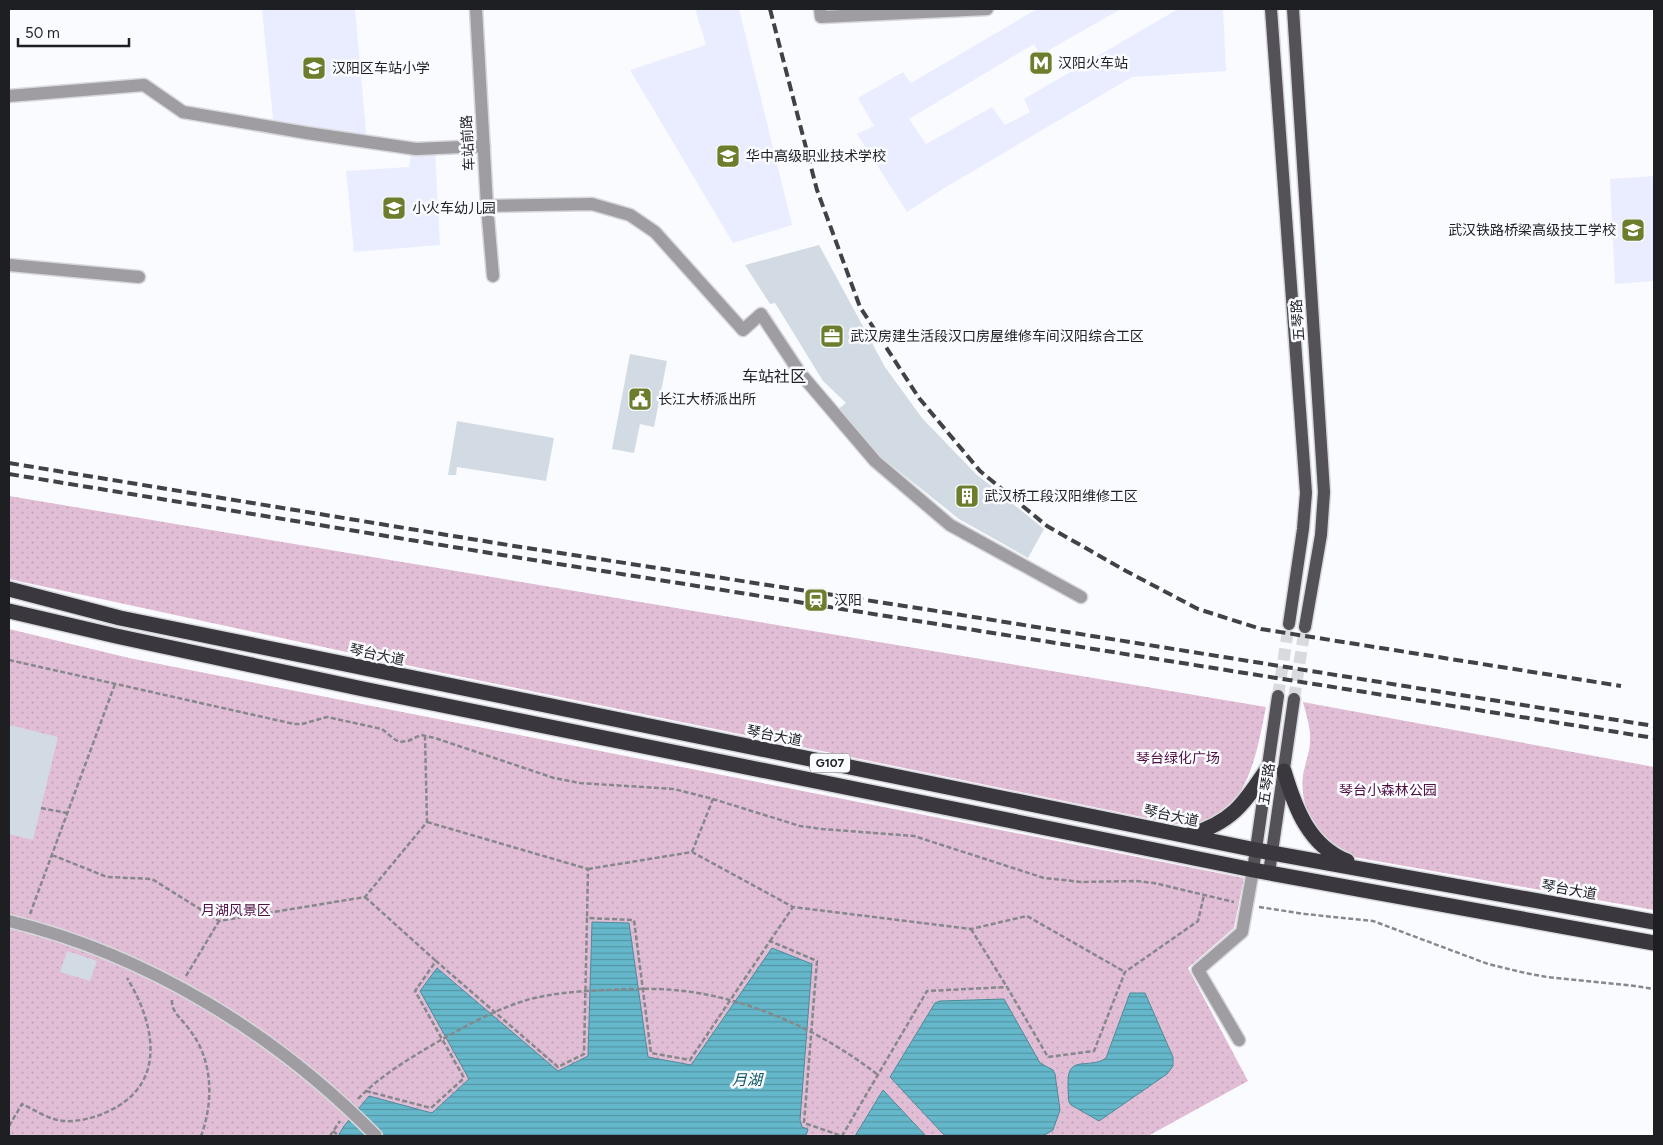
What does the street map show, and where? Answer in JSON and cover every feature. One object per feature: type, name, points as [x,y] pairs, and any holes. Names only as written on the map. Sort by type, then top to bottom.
[{"type":"highway","name":"琴台大道","points":[[9,589],[149,624],[1256,850],[1654,922]]},
{"type":"highway","name":"G107","points":[[9,612],[363,689],[1253,870],[1654,943]]},
{"type":"highway","points":[[1188,836],[1212,827],[1231,815],[1248,797],[1268,769]]},
{"type":"highway","points":[[1284,771],[1294,802],[1308,830],[1317,842],[1338,858],[1366,870]]},
{"type":"main road","name":"五琴路","points":[[1271,9],[1306,493],[1303,529],[1289,624]]},
{"type":"main road","name":"五琴路","points":[[1293,9],[1324,492],[1322,528],[1305,627]]},
{"type":"main road","name":"五琴路","points":[[1253,870],[1278,696]]},
{"type":"main road","name":"五琴路","points":[[1269,873],[1294,699]]},
{"type":"street","name":"车站前路","points":[[476,9],[487,206],[493,276]]},
{"type":"street","points":[[820,9],[820,16],[987,9]]},
{"type":"street","points":[[9,96],[144,85],[183,112],[416,149],[484,146]]},
{"type":"street","points":[[487,206],[592,204],[630,215],[655,232],[743,330],[761,314],[800,373],[875,461],[950,525],[1081,597]]},
{"type":"street","points":[[9,265],[139,278]]},
{"type":"street","points":[[1239,1040],[1198,970],[1242,932],[1253,870]]},
{"type":"street","points":[[9,921],[73,940],[179,987],[228,1016],[269,1044],[350,1111],[376,1136]]},
{"type":"path","points":[[9,660],[294,724],[302,724],[327,717],[382,729],[400,742],[408,741],[418,736],[435,738],[554,778],[580,783],[674,789],[800,826],[914,836],[1044,878],[1082,882],[1145,882],[1247,904],[1305,914],[1373,921],[1480,961],[1525,973],[1654,990]]},
{"type":"path","points":[[26,925],[115,684]]},
{"type":"path","points":[[52,855],[107,877],[152,879],[219,921],[365,896],[427,822],[425,736]]},
{"type":"path","points":[[692,852],[713,799]]},
{"type":"path","points":[[40,808],[67,814]]},
{"type":"path","points":[[427,822],[588,869],[692,852],[793,906],[971,929],[1027,916],[1125,972]]},
{"type":"path","points":[[365,896],[436,961],[496,1011],[558,1067],[584,1054],[588,869]]},
{"type":"path","points":[[971,929],[1048,1057],[1094,1051],[1125,972],[1198,921],[1204,895]]},
{"type":"path","points":[[587,918],[634,920],[640,989],[651,1053],[690,1060],[793,906]]},
{"type":"path","points":[[201,1136],[209,1108],[210,1083],[207,1064],[203,1050],[172,1007],[172,998],[219,921]]},
{"type":"path","points":[[770,942],[817,961],[804,1123],[842,1136],[927,991],[1007,987]]},
{"type":"path","points":[[9,1126],[22,1104],[56,1120],[84,1120],[101,1115],[125,1102],[140,1086],[150,1059],[149,1028],[139,999],[115,957]]},
{"type":"path","points":[[366,1091],[431,1108],[464,1078],[444,1038],[415,990],[436,961]]},
{"type":"path","points":[[330,1136],[366,1091],[403,1063],[444,1038],[496,1011],[536,998],[586,991],[674,990],[735,1002],[811,1032],[858,1059],[878,1075]]},
{"type":"path","points":[[333,1131],[339,1136]]},
{"type":"shaded area","name":"汉阳区车站小学","points":[[262,9],[355,9],[367,142],[274,128]]},
{"type":"shaded area","name":"华中高级职业技术学校","points":[[695,9],[739,9],[792,225],[733,243],[630,70],[706,45]]},
{"type":"shaded area","points":[[1037,9],[1121,9],[1040,55],[1034,44],[909,119],[926,144],[992,107],[1005,125],[1030,112],[1024,99],[1178,9],[1223,9],[1226,71],[1132,77],[907,212],[857,134],[874,126],[858,98],[903,72],[911,83]]},
{"type":"shaded area","name":"小火车幼儿园","points":[[435,152],[440,245],[354,252],[346,171],[409,167],[411,154]]},
{"type":"shaded area","name":"武汉铁路桥梁高级技工学校","points":[[1654,176],[1654,281],[1615,284],[1610,179]]},
{"type":"green space","name":"琴台绿化广场","points":[[9,496],[1266,707],[1250,772],[1233,802],[1222,813],[1207,822],[1176,824],[448,674],[9,579]]},
{"type":"green space","name":"月湖风景区","points":[[9,629],[129,658],[1244,878],[1234,928],[1188,968],[1248,1081],[1148,1136],[9,1136]]},
{"type":"green space","name":"琴台小森林公园","points":[[1303,702],[1654,767],[1654,910],[1354,857],[1342,852],[1321,836],[1308,814],[1304,802],[1303,775],[1310,736]]},
{"type":"water","name":"月湖","points":[[592,922],[629,923],[648,1057],[691,1065],[772,948],[812,964],[800,1120],[802,1127],[808,1129],[806,1136],[338,1136],[369,1096],[432,1113],[469,1079],[420,991],[437,968],[558,1071],[588,1056]]},
{"type":"water","points":[[1130,993],[1145,993],[1173,1057],[1173,1066],[1167,1074],[1099,1121],[1069,1102],[1069,1073],[1076,1065],[1093,1063],[1106,1058]]},
{"type":"water","points":[[1004,999],[1040,1063],[1053,1070],[1055,1074],[1060,1110],[1053,1130],[1043,1136],[945,1136],[890,1077],[935,1003],[940,1001]]},
{"type":"water","points":[[883,1090],[926,1136],[855,1136]]},
{"type":"building","name":"武汉房建生活段汉口房屋维修车间汉阳综合工区","points":[[819,245],[885,367],[922,418],[976,474],[1044,529],[1028,558],[959,519],[876,453],[837,410],[846,403],[823,381],[775,303],[770,304],[745,265]]},
{"type":"building","name":"长江大桥派出所","points":[[630,354],[667,361],[654,427],[640,424],[634,453],[612,449]]},
{"type":"building","points":[[457,421],[554,438],[546,481],[457,467],[456,475],[448,475]]},
{"type":"building","points":[[9,725],[58,737],[33,840],[9,834]]},
{"type":"building","points":[[67,951],[97,961],[90,981],[60,972]]},
{"type":"tunnel","points":[[1278,696],[1289,624]]},
{"type":"tunnel","points":[[1294,699],[1305,627]]},
{"type":"railway","points":[[770,9],[817,190],[860,307],[919,398],[980,471],[1047,526],[1198,609],[1261,629],[1621,686]]},
{"type":"railway","points":[[9,463],[508,545],[924,609],[1654,726]]},
{"type":"railway","points":[[9,474],[502,555],[1654,738]]},
{"type":"place","name":"汉阳火车站","points":[[1041,63]]},
{"type":"place","name":"汉阳区车站小学","points":[[314,68]]},
{"type":"place","name":"华中高级职业技术学校","points":[[728,156]]},
{"type":"place","name":"小火车幼儿园","points":[[394,208]]},
{"type":"place","name":"武汉铁路桥梁高级技工学校","points":[[1633,230]]},
{"type":"place","name":"武汉房建生活段汉口房屋维修车间汉阳综合工区","points":[[832,336]]},
{"type":"place","name":"长江大桥派出所","points":[[640,399]]},
{"type":"place","name":"武汉桥工段汉阳维修工区","points":[[967,496]]},
{"type":"place","name":"汉阳","points":[[816,600]]},
{"type":"district","name":"车站社区","points":[[774,376]]}]
